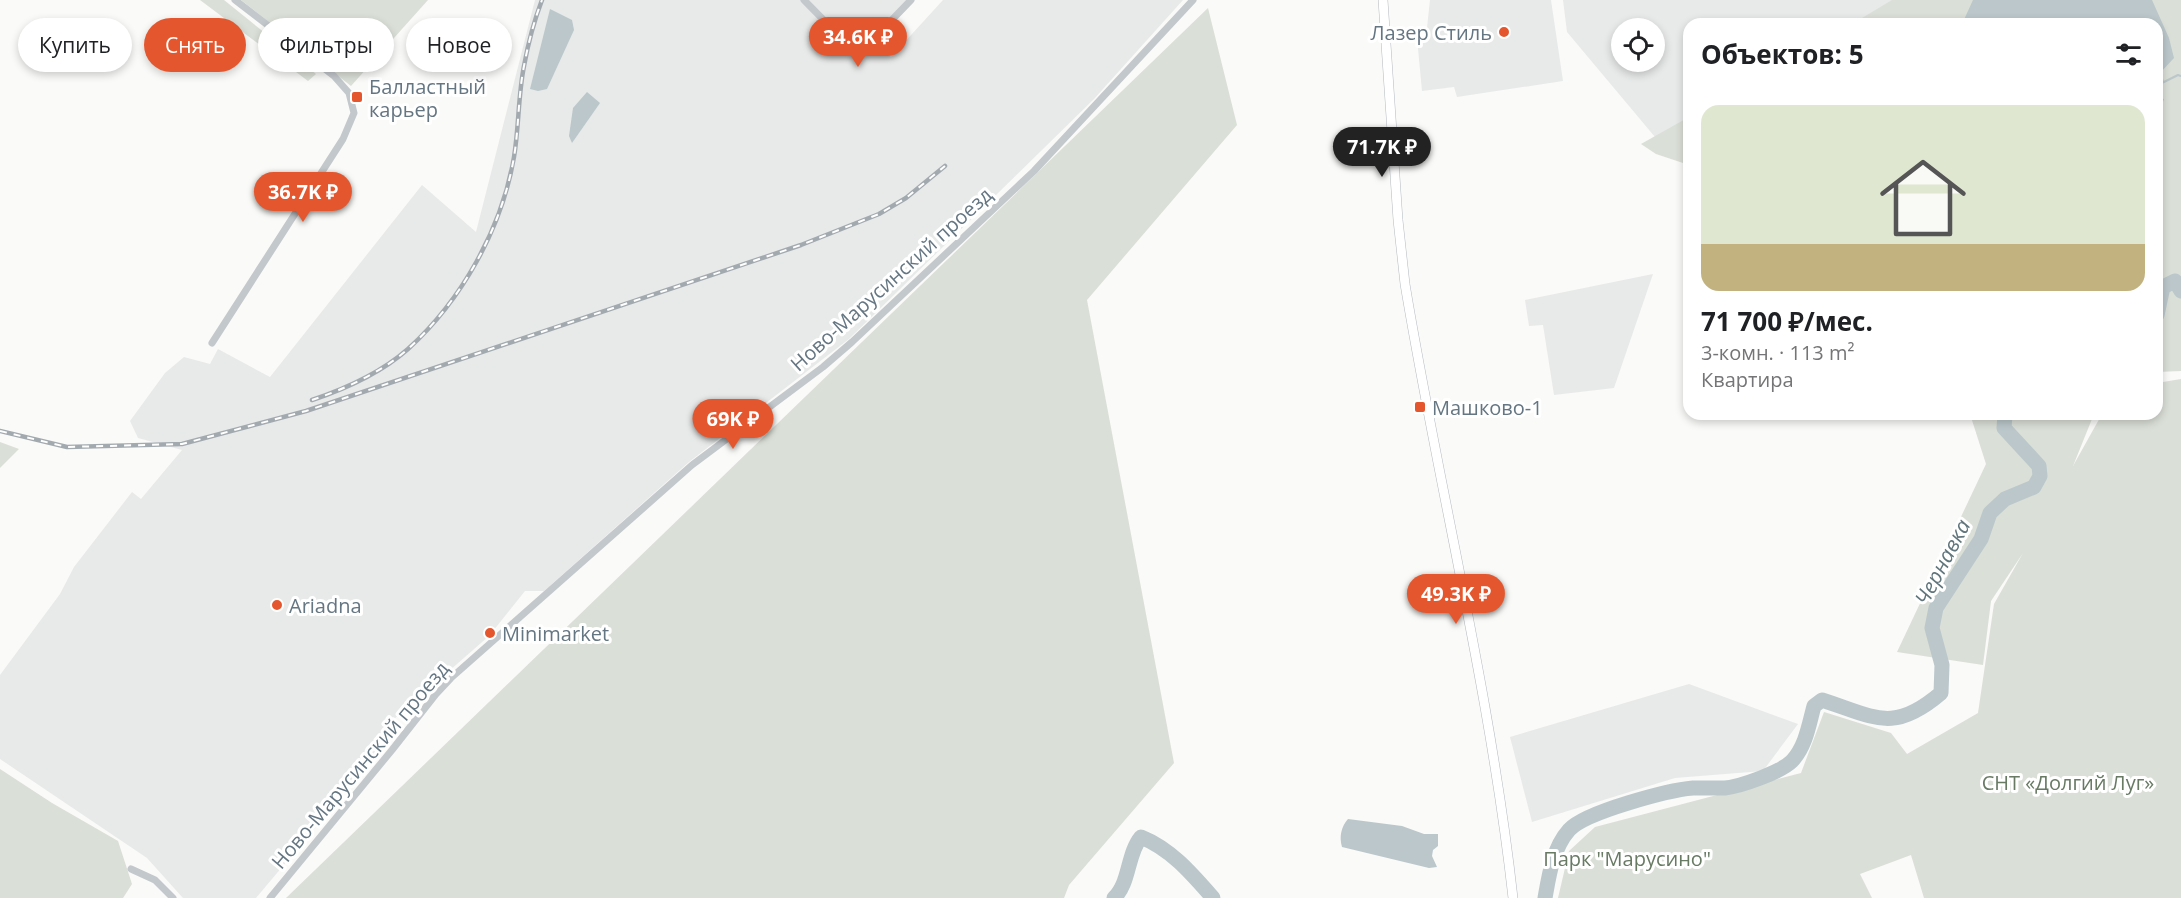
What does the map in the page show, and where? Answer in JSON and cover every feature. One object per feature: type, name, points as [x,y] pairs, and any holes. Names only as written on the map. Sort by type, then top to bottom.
[{"type":"street","points":[[212,343],[343,139],[354,113],[349,93],[334,76],[235,0]]},
{"type":"street","points":[[804,0],[858,56],[911,0]]},
{"type":"street","name":"Ново-Марусинский проезд","points":[[270,898],[451,678],[692,465],[823,367],[852,342],[1034,171],[1193,0]]},
{"type":"street","points":[[1383,0],[1398,220],[1405,284],[1484,695],[1513,898]]},
{"type":"street","points":[[131,870],[155,880],[173,898]]},
{"type":"shaded area","points":[[535,0],[911,0],[874,41],[891,57],[943,0],[1183,0],[1094,99],[849,339],[689,462],[544,591],[525,591],[489,636],[385,727],[394,734],[256,898],[183,898],[147,858],[0,759],[0,675],[60,594],[74,567],[132,492],[141,499],[182,450],[138,438],[130,421],[165,373],[184,357],[210,364],[218,349],[270,377],[422,185],[476,232]]},
{"type":"shaded area","points":[[1430,0],[1551,0],[1563,81],[1457,97],[1454,87],[1422,91],[1417,38],[1426,37]]},
{"type":"shaded area","points":[[1563,0],[1896,0],[1868,18],[1683,18],[1683,121],[1655,137],[1567,32]]},
{"type":"shaded area","points":[[1973,0],[2152,0],[2160,18],[1965,18]]},
{"type":"shaded area","points":[[550,9],[572,20],[574,30],[547,89],[538,91],[530,89]]},
{"type":"shaded area","points":[[2163,25],[2169,38],[2174,58],[2163,70]]},
{"type":"shaded area","points":[[587,92],[600,103],[572,143],[569,136],[573,108]]},
{"type":"shaded area","points":[[1653,274],[1614,388],[1554,395],[1543,325],[1529,326],[1525,300]]},
{"type":"shaded area","points":[[1689,684],[1798,724],[1763,771],[1675,778],[1532,822],[1510,737]]},
{"type":"shaded area","points":[[1348,819],[1402,826],[1424,834],[1438,834],[1438,846],[1433,850],[1432,856],[1437,867],[1429,868],[1342,847],[1341,832]]},
{"type":"green space","points":[[200,0],[224,0],[258,27],[258,44],[246,34],[246,18],[224,18]]},
{"type":"green space","points":[[241,0],[428,0],[412,18],[406,18],[406,25],[394,38],[394,18],[264,18]]},
{"type":"green space","points":[[1892,0],[2181,0],[2181,371],[2163,372],[2163,18],[1862,18]]},
{"type":"green space","points":[[1208,8],[1237,125],[1087,300],[1174,763],[1069,885],[1064,898],[286,898]]},
{"type":"green space","points":[[296,72],[316,74],[308,81]]},
{"type":"green space","points":[[333,72],[364,72],[351,86]]},
{"type":"green space","points":[[1683,120],[1683,163],[1656,154],[1641,144]]},
{"type":"green space","name":"СНТ «Долгий Луг»","points":[[2181,379],[2181,898],[1924,898],[1911,855],[1860,874],[1872,898],[1558,898],[1569,851],[1595,827],[1801,773],[1824,712],[1891,733],[1907,754],[1978,713],[1994,604],[2023,553],[1991,601],[1983,665],[1897,652],[1986,464],[1972,420],[2092,420],[2073,466],[2099,420],[2163,420],[2163,382]]},
{"type":"green space","points":[[0,442],[19,449],[0,468]]},
{"type":"green space","points":[[0,769],[52,803],[118,841],[132,884],[123,898],[0,898]]},
{"type":"waterway","points":[[2164,82],[2178,75],[2181,76]]},
{"type":"waterway","name":"Чернавка","points":[[2163,287],[2175,281],[2181,291]]},
{"type":"waterway","name":"Чернавка","points":[[1545,898],[1552,862],[1559,845],[1569,830],[1578,823],[1609,809],[1647,797],[1693,788],[1732,787],[1779,770],[1792,761],[1801,749],[1814,706],[1822,700],[1870,716],[1896,718],[1910,714],[1941,693],[1942,665],[1932,628],[1936,608],[1981,539],[1990,513],[2005,499],[2034,487],[2040,476],[2039,466],[2004,428],[2005,420]]},
{"type":"waterway","name":"Чернавка","points":[[1114,898],[1123,885],[1133,852],[1141,837],[1171,855],[1213,898]]},
{"type":"railway","points":[[312,400],[363,379],[408,349],[446,308],[477,261],[500,210],[508,184],[516,146],[524,66],[542,0]]},
{"type":"railway","points":[[0,431],[67,447],[182,444],[306,411],[801,245],[879,214],[906,198],[945,166]]},
{"type":"place","name":"Лазер Стиль","points":[[1504,32]]},
{"type":"place","name":"Балластный карьер","points":[[357,97]]},
{"type":"place","name":"Машково-1","points":[[1420,407]]},
{"type":"place","name":"Ariadna","points":[[277,605]]},
{"type":"place","name":"Minimarket","points":[[490,633]]},
{"type":"park label","name":"Парк \"Марусино\"","points":[[1627,858]]}]
